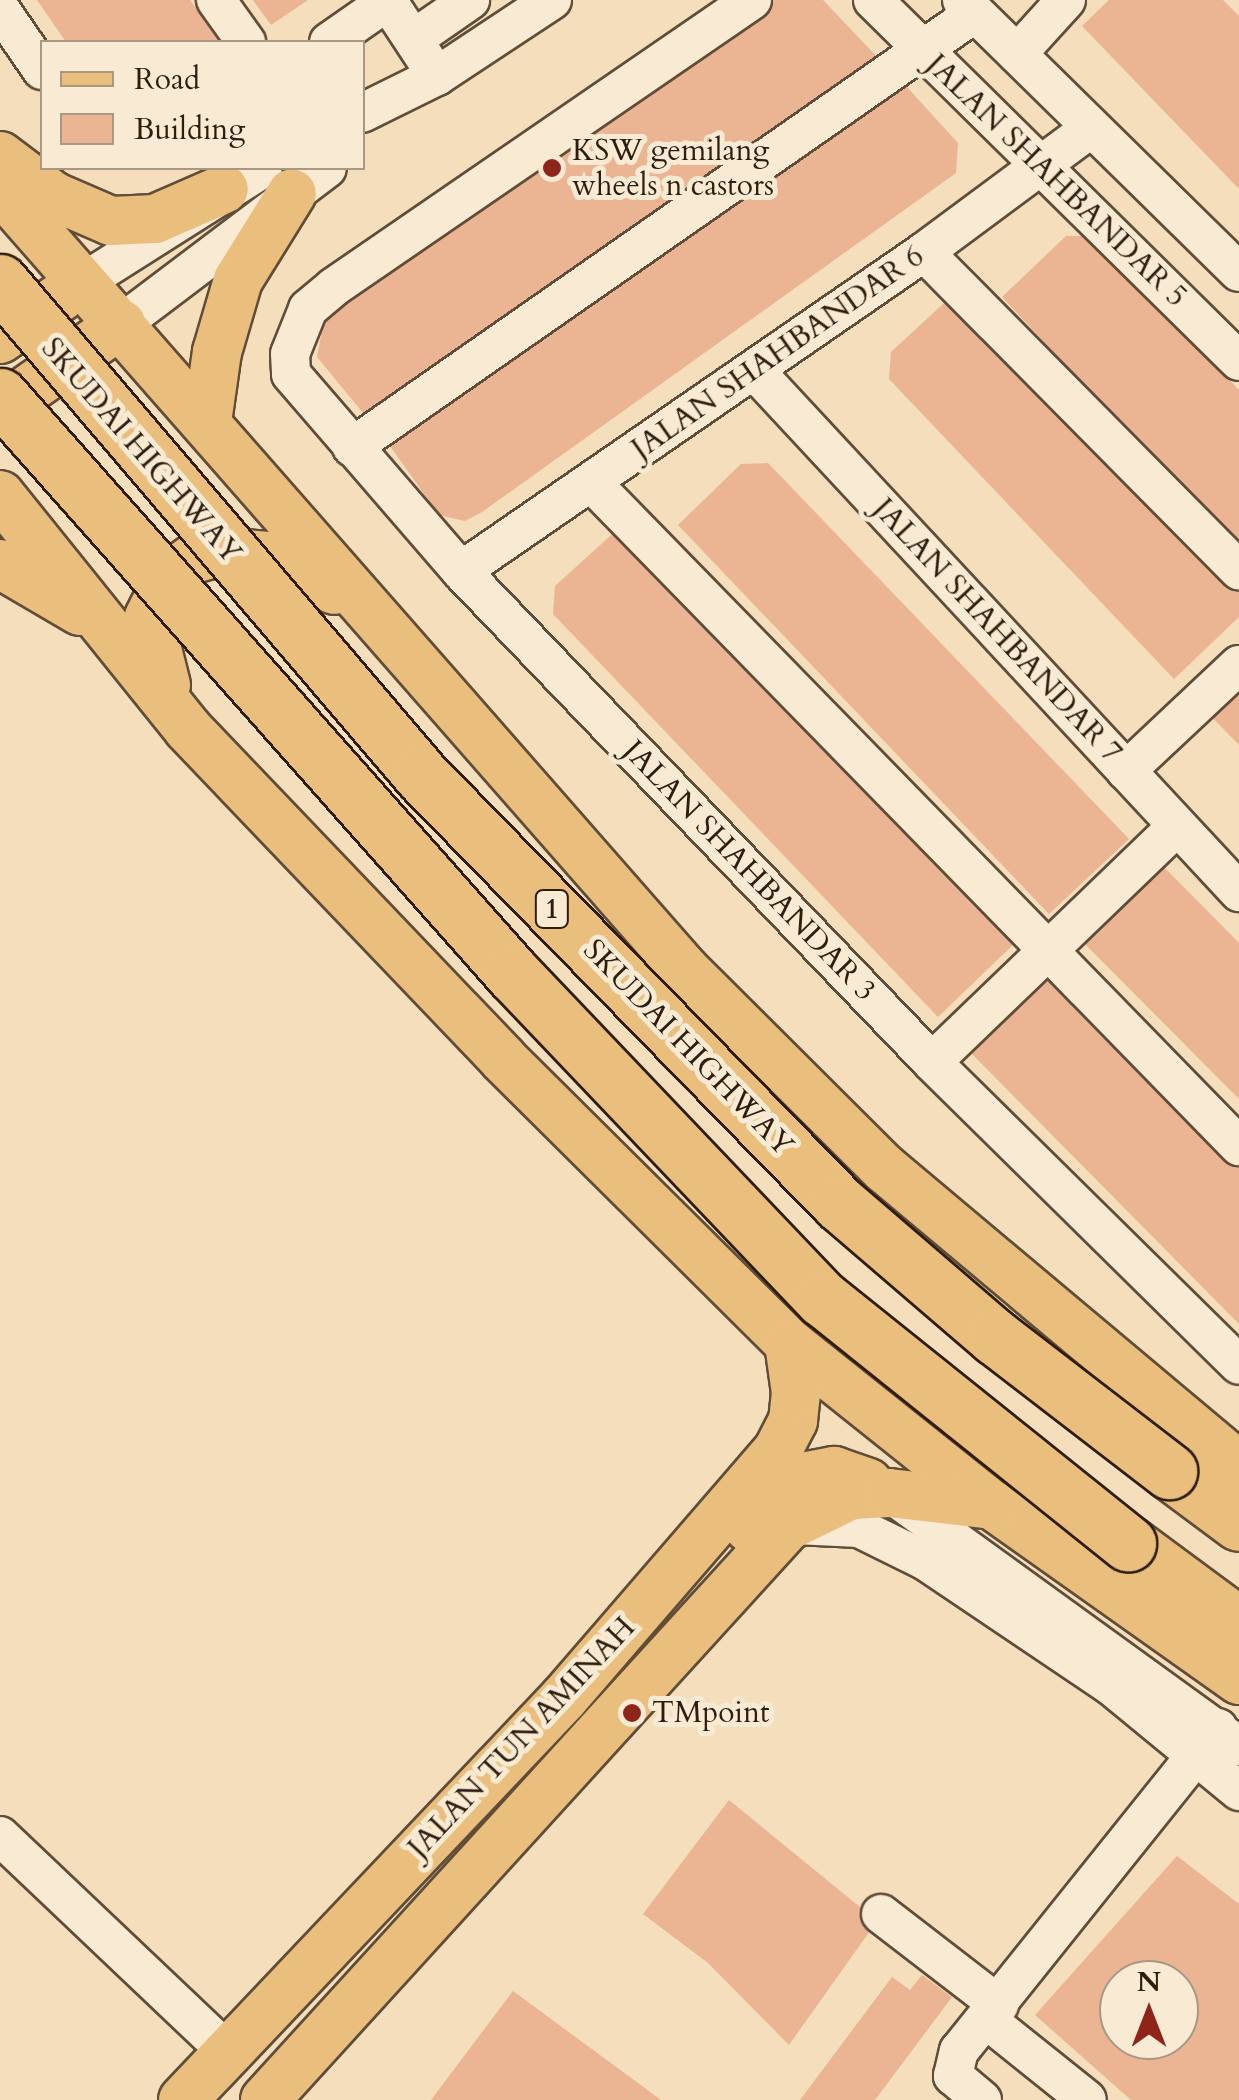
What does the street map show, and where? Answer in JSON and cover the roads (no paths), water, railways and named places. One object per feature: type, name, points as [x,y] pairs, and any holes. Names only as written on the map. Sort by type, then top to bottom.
[{"type":"highway","name":"SKUDAI HIGHWAY","points":[[0,282],[421,775],[839,1203],[995,1337],[1239,1524]]},
{"type":"highway","name":"1","points":[[0,396],[513,974],[822,1298],[1128,1543],[1239,1626]]},
{"type":"main road","points":[[0,156],[53,196],[110,220],[155,220],[276,179]]},
{"type":"main road","points":[[207,422],[216,352],[276,179]]},
{"type":"main road","points":[[0,189],[685,970],[885,1169],[1239,1466]]},
{"type":"main road","points":[[0,339],[82,282]]},
{"type":"main road","points":[[0,410],[121,324]]},
{"type":"main road","points":[[0,495],[188,729],[503,1059],[789,1343],[992,1505],[1239,1680]]},
{"type":"main road","points":[[188,729],[157,667],[150,617],[170,575],[193,560],[220,552],[280,556],[386,630]]},
{"type":"main road","points":[[0,564],[112,631]]},
{"type":"main road","name":"JALAN TUN AMINAH","points":[[182,2100],[564,1698],[778,1450],[793,1421],[796,1393],[789,1343]]},
{"type":"main road","points":[[564,1698],[629,1656],[802,1477],[834,1471],[889,1493]]},
{"type":"main road","name":"JALAN TUN AMINAH","points":[[264,2100],[788,1526],[825,1503],[889,1493],[992,1505]]},
{"type":"street","points":[[216,0],[245,40]]},
{"type":"street","points":[[415,38],[470,0]]},
{"type":"street","points":[[365,112],[437,76],[552,0]]},
{"type":"street","name":"JALAN SHAHBANDAR 3","points":[[752,0],[334,287],[308,309],[290,354],[291,374],[460,572],[932,1062],[1239,1364]]},
{"type":"street","name":"JALAN SHAHBANDAR 5","points":[[873,0],[1239,361]]},
{"type":"street","points":[[1017,54],[1066,0]]},
{"type":"street","points":[[332,40],[388,1],[437,76]]},
{"type":"street","points":[[352,447],[922,50],[968,6],[1239,272]]},
{"type":"street","points":[[0,9],[40,67]]},
{"type":"street","points":[[365,139],[437,76]]},
{"type":"street","name":"JALAN SHAHBANDAR 6","points":[[460,572],[924,252],[1090,128]]},
{"type":"street","points":[[82,282],[276,179]]},
{"type":"street","points":[[121,324],[276,179]]},
{"type":"street","points":[[924,252],[1239,570]]},
{"type":"street","name":"JALAN SHAHBANDAR 7","points":[[754,370],[1239,892]]},
{"type":"street","points":[[591,482],[1239,1146]]},
{"type":"street","points":[[1126,771],[1239,665]]},
{"type":"street","points":[[932,1062],[1178,826]]},
{"type":"street","points":[[889,1493],[959,1537],[1218,1742],[1239,1791]]},
{"type":"street","points":[[788,1526],[858,1528],[926,1561],[1058,1647],[1218,1742]]},
{"type":"street","points":[[982,2100],[953,2076],[952,2063],[1218,1742]]},
{"type":"street","points":[[0,1836],[228,2052]]},
{"type":"street","points":[[881,1914],[1087,2100]]},
{"type":"place","name":"KSW gemilang wheels n castors","points":[[552,168]]},
{"type":"place","name":"TMpoint","points":[[632,1713]]}]
